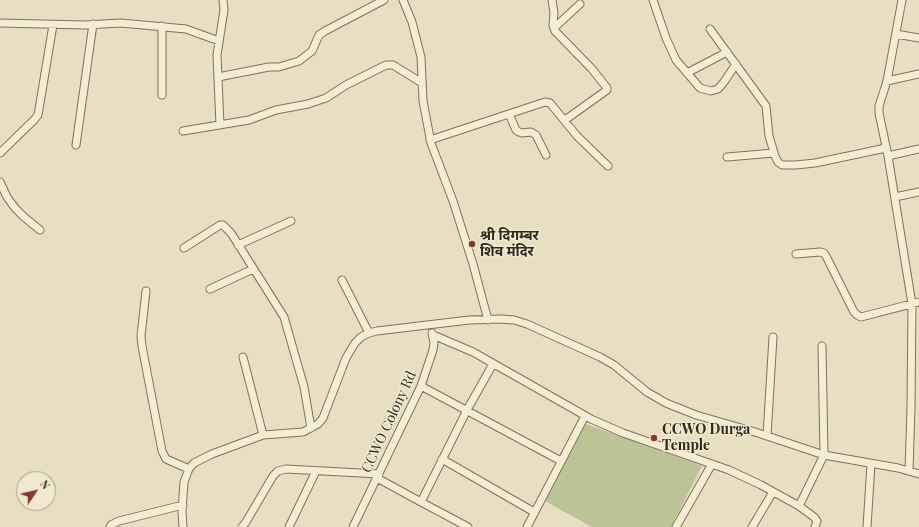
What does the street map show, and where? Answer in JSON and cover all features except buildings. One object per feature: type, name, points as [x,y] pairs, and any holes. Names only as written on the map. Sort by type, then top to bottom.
[{"type":"street","points":[[220,125],[217,55],[224,10],[223,0]]},
{"type":"street","points":[[218,77],[269,67],[279,67],[299,61],[312,51],[319,35],[384,0]]},
{"type":"street","points":[[403,0],[412,22],[421,56],[426,121],[430,140],[435,157],[453,201],[488,320]]},
{"type":"street","points":[[552,0],[554,28],[558,36],[592,69],[607,88],[602,94],[565,120]]},
{"type":"street","points":[[653,0],[666,38],[676,60],[700,88],[706,91],[714,91],[718,89],[736,64]]},
{"type":"street","points":[[902,0],[887,81],[878,113],[888,156],[894,197],[916,303],[909,471]]},
{"type":"street","points":[[554,28],[580,4]]},
{"type":"street","points":[[0,24],[53,25],[121,23],[186,29],[219,40]]},
{"type":"street","points":[[76,145],[93,24]]},
{"type":"street","points":[[0,153],[34,120],[38,114],[53,25]]},
{"type":"street","points":[[162,26],[162,95]]},
{"type":"street","points":[[710,29],[766,106],[769,136],[778,162],[782,164],[796,165],[814,163],[886,148]]},
{"type":"street","points":[[896,34],[919,38]]},
{"type":"street","points":[[687,73],[727,52]]},
{"type":"street","points":[[182,132],[249,120],[276,110],[318,101],[386,65],[393,65],[422,83]]},
{"type":"street","points":[[887,81],[919,74]]},
{"type":"street","points":[[430,140],[545,102],[550,103],[577,136],[608,166]]},
{"type":"street","points":[[509,114],[516,130],[522,133],[531,132],[536,134],[546,156]]},
{"type":"street","points":[[888,156],[919,149]]},
{"type":"street","points":[[727,157],[774,153]]},
{"type":"street","points":[[0,182],[7,197],[15,208],[40,230]]},
{"type":"street","points":[[894,197],[919,192]]},
{"type":"street","points":[[238,245],[291,221]]},
{"type":"street","points":[[184,248],[220,225],[227,228],[280,310],[287,324],[304,387],[311,428]]},
{"type":"street","points":[[796,254],[824,253],[857,316],[861,317],[916,303]]},
{"type":"street","points":[[210,290],[254,269]]},
{"type":"street","points":[[342,280],[368,333]]},
{"type":"street","points":[[146,291],[141,336],[162,451],[166,459],[189,470]]},
{"type":"street","points":[[183,527],[184,482],[194,463],[201,458],[263,435],[303,432],[318,424],[323,418],[346,358],[355,343],[368,333],[431,324],[488,320],[514,320],[527,324],[600,357],[647,392],[666,403],[696,415],[824,455],[919,474]]},
{"type":"street","name":"CCWO Colony Rd","points":[[354,525],[421,386],[433,350],[431,324]]},
{"type":"street","points":[[433,335],[466,348],[585,416],[623,433],[728,470],[773,492],[799,506],[814,517],[817,521],[815,527]]},
{"type":"street","points":[[767,436],[773,337]]},
{"type":"street","points":[[799,506],[824,455],[822,346]]},
{"type":"street","points":[[243,357],[263,435]]},
{"type":"street","points":[[421,502],[467,410],[493,364]]},
{"type":"street","points":[[421,386],[561,461]]},
{"type":"street","points":[[527,527],[585,416]]},
{"type":"street","points":[[442,459],[534,512]]},
{"type":"street","points":[[676,527],[712,464]]},
{"type":"street","points":[[867,527],[871,464]]},
{"type":"street","points":[[242,527],[273,476],[278,471],[286,469],[378,476],[421,502],[468,527]]},
{"type":"street","points":[[289,527],[316,471]]},
{"type":"street","points":[[752,527],[773,492]]},
{"type":"street","points":[[110,527],[119,521],[183,505]]},
{"type":"street","points":[[354,525],[363,527]]},
{"type":"green space","points":[[586,424],[702,466],[671,527],[592,527],[545,501]]},
{"type":"place","name":"श्री दिगम्बर शिव मंदिर","points":[[472,244]]},
{"type":"place","name":"CCWO Durga Temple","points":[[654,438]]}]
